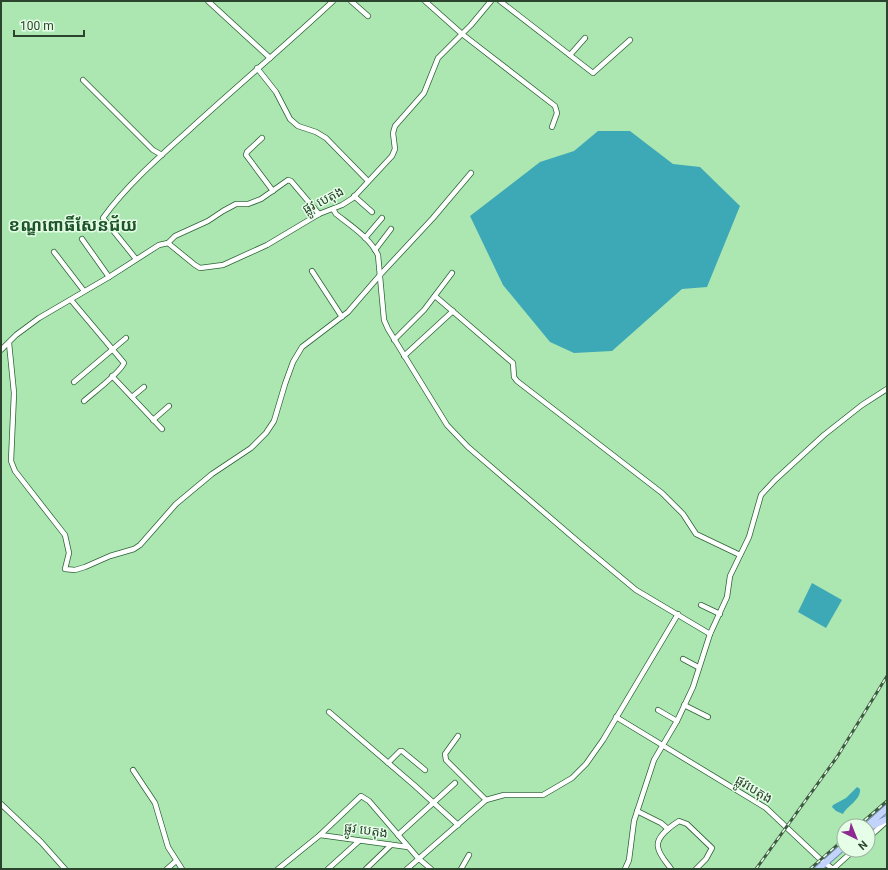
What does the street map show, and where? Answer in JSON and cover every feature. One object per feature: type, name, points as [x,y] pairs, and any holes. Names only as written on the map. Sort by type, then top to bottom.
[{"type":"main road","points":[[876,818],[887,808]]},
{"type":"main road","points":[[876,824],[887,820]]},
{"type":"main road","points":[[818,869],[836,854]]},
{"type":"street","points":[[208,1],[270,58]]},
{"type":"street","points":[[136,259],[103,218],[125,191],[162,155],[333,1]]},
{"type":"street","points":[[351,1],[368,16]]},
{"type":"street","points":[[425,1],[462,34],[555,106],[557,113],[552,127]]},
{"type":"street","name":"ផ្លូវ បេតុង","points":[[168,243],[200,268],[223,265],[257,250],[319,214],[346,204],[387,163],[395,152],[393,133],[395,126],[422,96],[438,58],[462,34],[491,1]]},
{"type":"street","points":[[500,1],[593,73],[630,40]]},
{"type":"street","points":[[570,55],[585,38]]},
{"type":"street","points":[[257,68],[276,92],[290,119],[298,126],[316,132],[326,138],[368,181]]},
{"type":"street","points":[[83,80],[154,150],[162,155]]},
{"type":"street","points":[[262,138],[247,152],[246,155],[273,191]]},
{"type":"street","points":[[9,343],[14,392],[11,461],[15,471],[65,536],[69,553],[65,569],[75,570],[85,567],[110,556],[134,549],[140,545],[176,504],[212,474],[250,448],[266,433],[274,421],[293,362],[302,347],[348,312],[433,218],[471,173]]},
{"type":"street","points":[[1,350],[16,335],[39,318],[109,277],[159,245],[168,243],[174,236],[208,221],[223,210],[236,204],[248,204],[256,201],[289,180],[319,214]]},
{"type":"street","points":[[354,196],[372,212]]},
{"type":"street","points":[[333,209],[336,214],[365,238],[378,255],[384,320],[394,340],[447,425],[468,447],[636,590],[710,634]]},
{"type":"street","points":[[365,238],[382,218]]},
{"type":"street","points":[[375,250],[391,229]]},
{"type":"street","points":[[82,239],[109,277]]},
{"type":"street","points":[[54,252],[84,291]]},
{"type":"street","points":[[312,272],[342,316]]},
{"type":"street","points":[[394,340],[424,310],[452,273]]},
{"type":"street","points":[[435,296],[513,363],[514,377],[517,381],[662,493],[683,514],[696,534],[740,555]]},
{"type":"street","points":[[71,300],[124,363],[123,366],[84,401]]},
{"type":"street","points":[[404,356],[453,311]]},
{"type":"street","points":[[74,382],[126,338]]},
{"type":"street","points":[[112,376],[162,429]]},
{"type":"street","points":[[132,397],[144,387]]},
{"type":"street","points":[[625,869],[629,860],[634,821],[654,760],[677,721],[693,687],[710,634],[727,597],[730,576],[749,537],[759,501],[774,480],[846,417],[875,395],[887,389]]},
{"type":"street","points":[[153,420],[169,406]]},
{"type":"street","points":[[701,605],[720,614]]},
{"type":"street","points":[[407,869],[486,800],[504,795],[543,795],[572,778],[586,764],[603,740],[678,614]]},
{"type":"street","points":[[683,659],[698,668]]},
{"type":"street","points":[[684,705],[708,717]]},
{"type":"street","points":[[658,710],[677,721]]},
{"type":"street","points":[[329,712],[458,825]]},
{"type":"street","name":"ផ្លូវបេតុង","points":[[616,717],[766,808],[821,860],[833,869]]},
{"type":"street","points":[[458,736],[445,754],[446,760],[486,800]]},
{"type":"street","points":[[388,763],[400,751],[402,751],[425,770]]},
{"type":"street","points":[[133,770],[155,803],[168,847],[176,862],[182,869]]},
{"type":"street","points":[[398,835],[455,784]]},
{"type":"street","points":[[278,869],[320,835],[361,796],[369,801],[418,858],[431,869]]},
{"type":"street","points":[[1,804],[41,842],[65,869]]},
{"type":"street","points":[[637,811],[661,823],[668,829]]},
{"type":"street","points":[[876,830],[887,820]]},
{"type":"street","points":[[671,869],[658,848],[659,840],[668,829],[679,821],[687,824],[711,845],[712,848],[706,859],[696,869]]},
{"type":"street","name":"ផ្លូវ បេតុង","points":[[320,835],[408,847]]},
{"type":"street","points":[[328,869],[358,840]]},
{"type":"street","points":[[366,869],[391,845]]},
{"type":"street","points":[[461,869],[468,854]]},
{"type":"street","points":[[833,869],[845,858]]},
{"type":"street","points":[[167,869],[176,862]]},
{"type":"water","points":[[598,131],[630,131],[673,164],[700,167],[740,206],[707,287],[682,289],[612,351],[574,353],[550,342],[503,285],[470,216],[540,162],[574,151]]},
{"type":"water","points":[[812,583],[842,600],[826,628],[798,612]]},
{"type":"water","points":[[857,787],[860,789],[860,793],[843,814],[836,811],[832,807],[846,798]]},
{"type":"railway","points":[[756,869],[837,757],[887,676]]},
{"type":"railway","points":[[867,818],[887,801]]},
{"type":"railway","points":[[810,869],[836,846]]},
{"type":"district","name":"ខណ្ឌពោធិ៍សែនជ័យ","points":[[73,225]]}]
